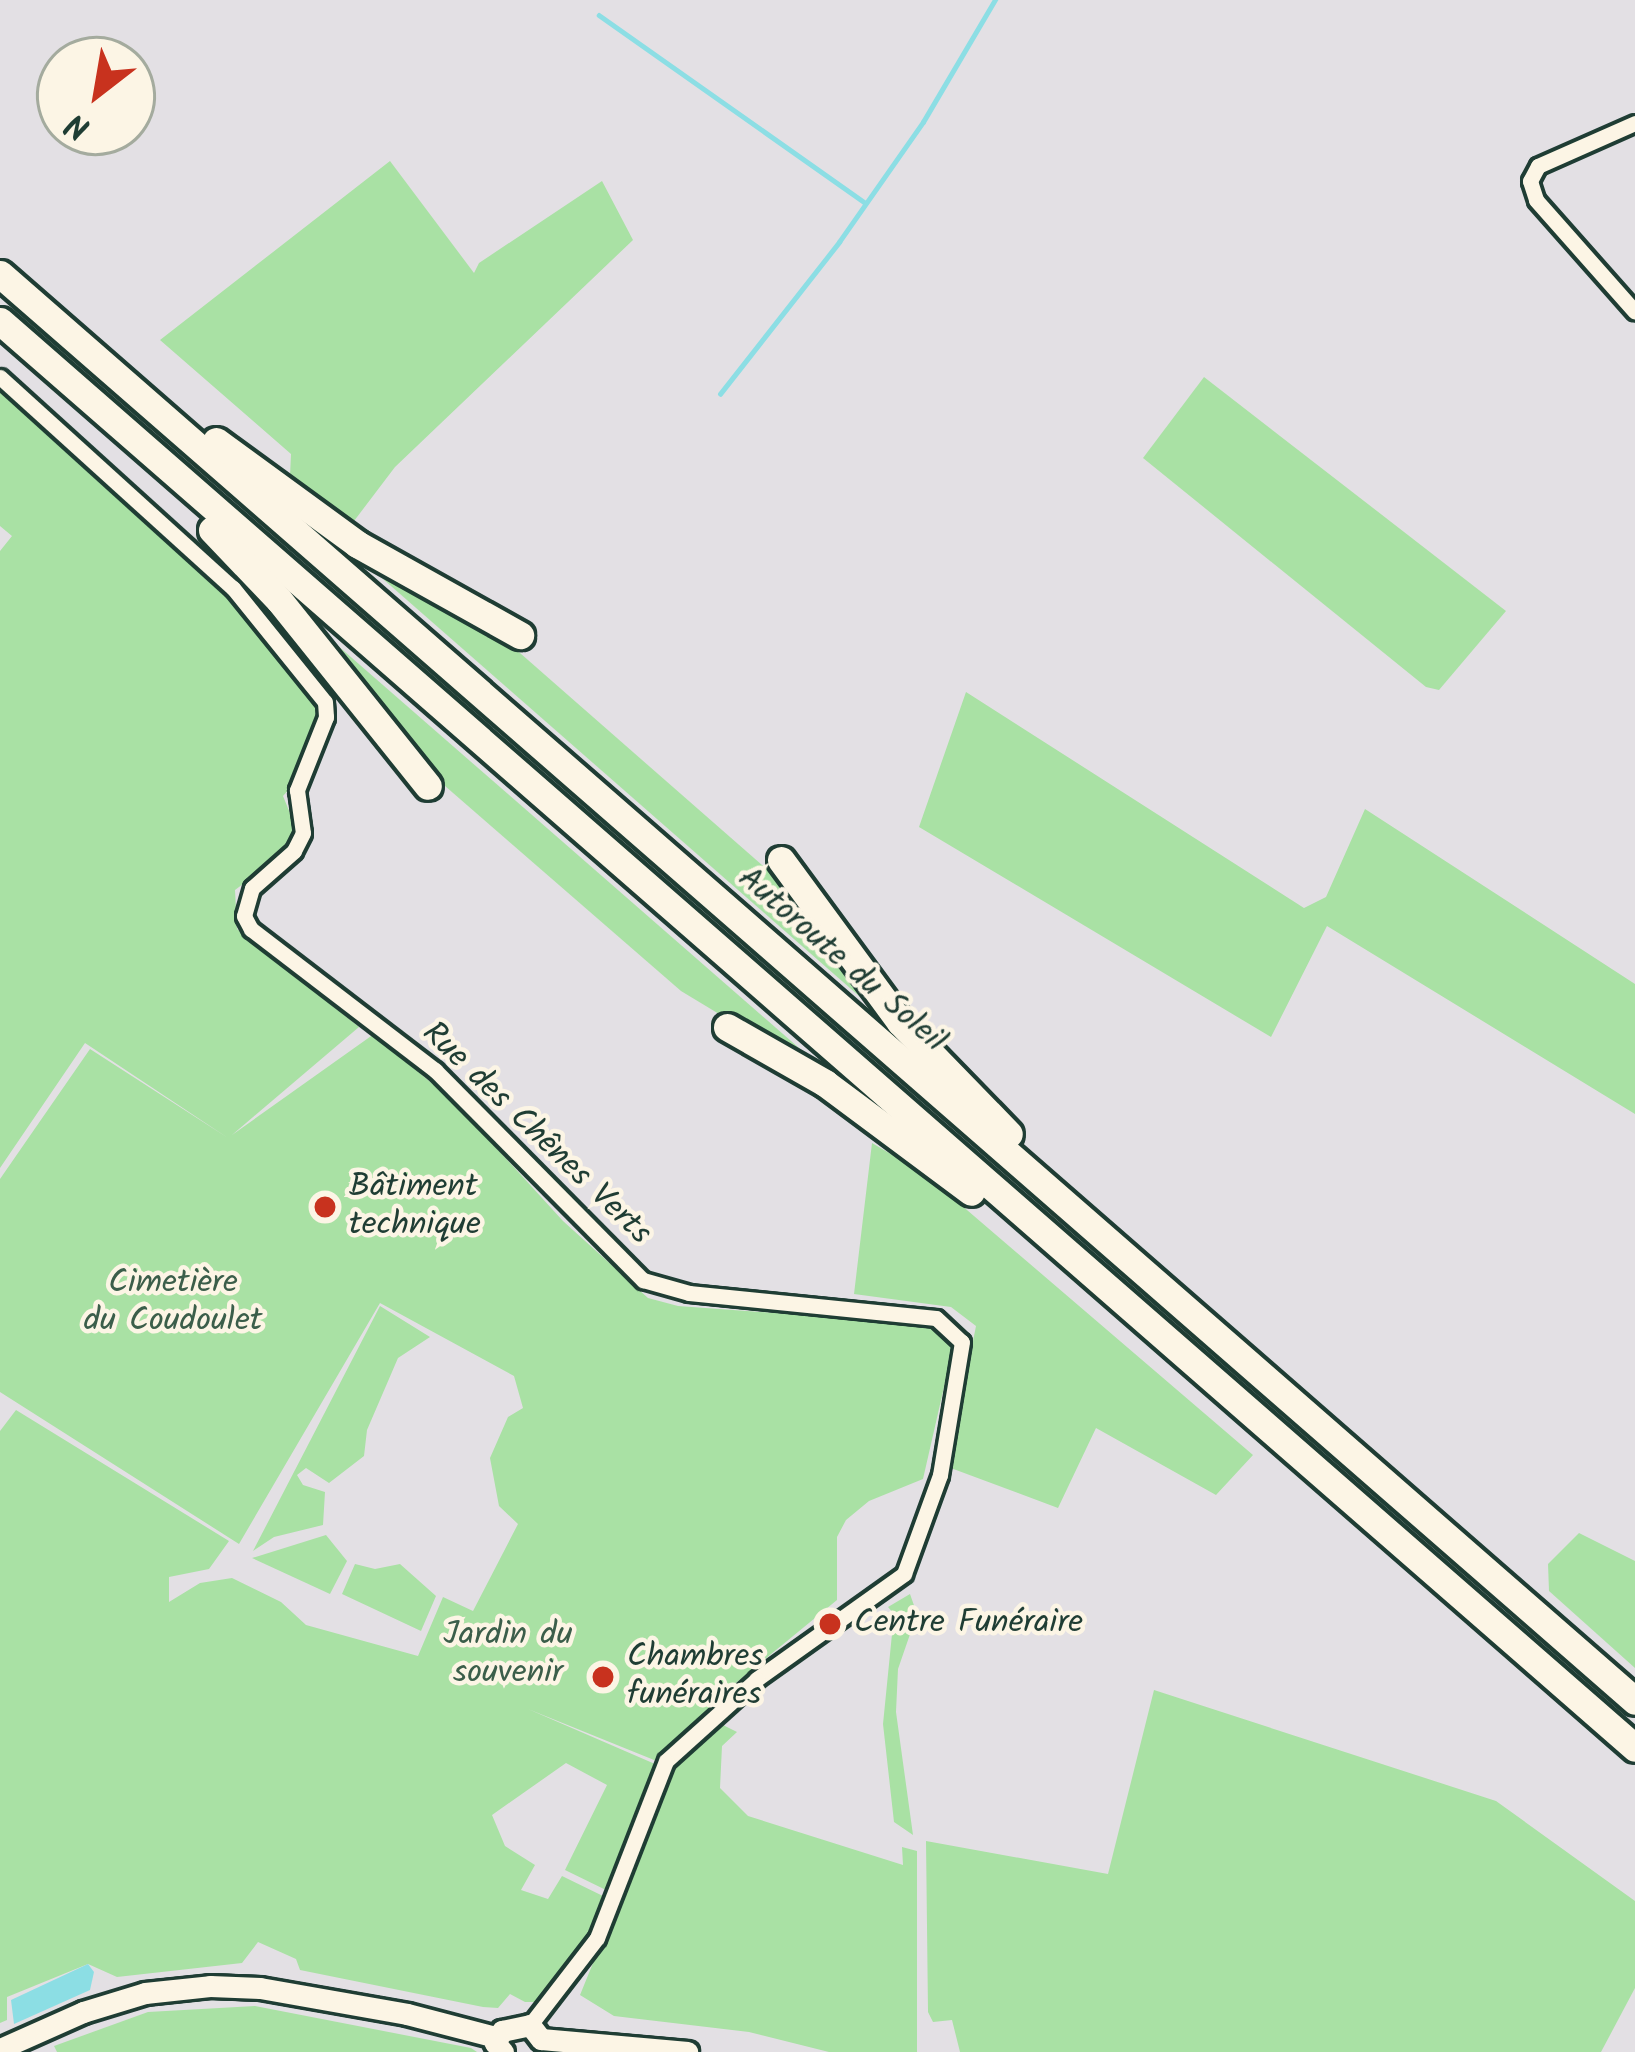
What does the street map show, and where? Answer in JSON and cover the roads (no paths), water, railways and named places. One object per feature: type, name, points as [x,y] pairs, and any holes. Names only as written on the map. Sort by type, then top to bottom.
[{"type":"highway","name":"Autoroute du Soleil","points":[[0,274],[1635,1701]]},
{"type":"highway","points":[[0,321],[1635,1748]]},
{"type":"highway","points":[[128,386],[214,439],[357,544],[520,635]]},
{"type":"highway","points":[[104,412],[279,600],[428,786]]},
{"type":"highway","points":[[781,860],[900,1022],[1054,1179],[1095,1232]]},
{"type":"highway","points":[[727,1027],[825,1083],[960,1182],[1212,1401],[1273,1432]]},
{"type":"street","points":[[1635,123],[1538,166],[1530,181],[1535,200],[1635,312]]},
{"type":"street","name":"Rue des Chênes Verts","points":[[0,376],[232,588],[326,703],[314,754],[297,790],[303,833],[294,851],[252,888],[244,916],[251,928],[435,1070],[643,1280],[689,1292],[936,1318],[962,1342],[940,1474],[904,1574],[743,1690],[666,1761],[597,1938],[536,2032]]},
{"type":"street","points":[[0,2048],[104,2006],[145,1994],[210,1986],[260,1988],[407,2014],[502,2049],[536,2032],[687,2052]]},
{"type":"water","points":[[88,1964],[94,1972],[90,1990],[14,2024],[11,2000]]},
{"type":"waterway","points":[[720,394],[839,242],[923,122],[995,0]]},
{"type":"waterway","points":[[599,15],[864,202]]},
{"type":"place","name":"Bâtiment technique","points":[[325,1207]]},
{"type":"place","name":"Centre Funéraire","points":[[830,1624]]},
{"type":"place","name":"Chambres funéraires","points":[[603,1677]]},
{"type":"park label","name":"Cimetière du Coudoulet","points":[[173,1303]]},
{"type":"park label","name":"Jardin du souvenir","points":[[508,1655]]}]
